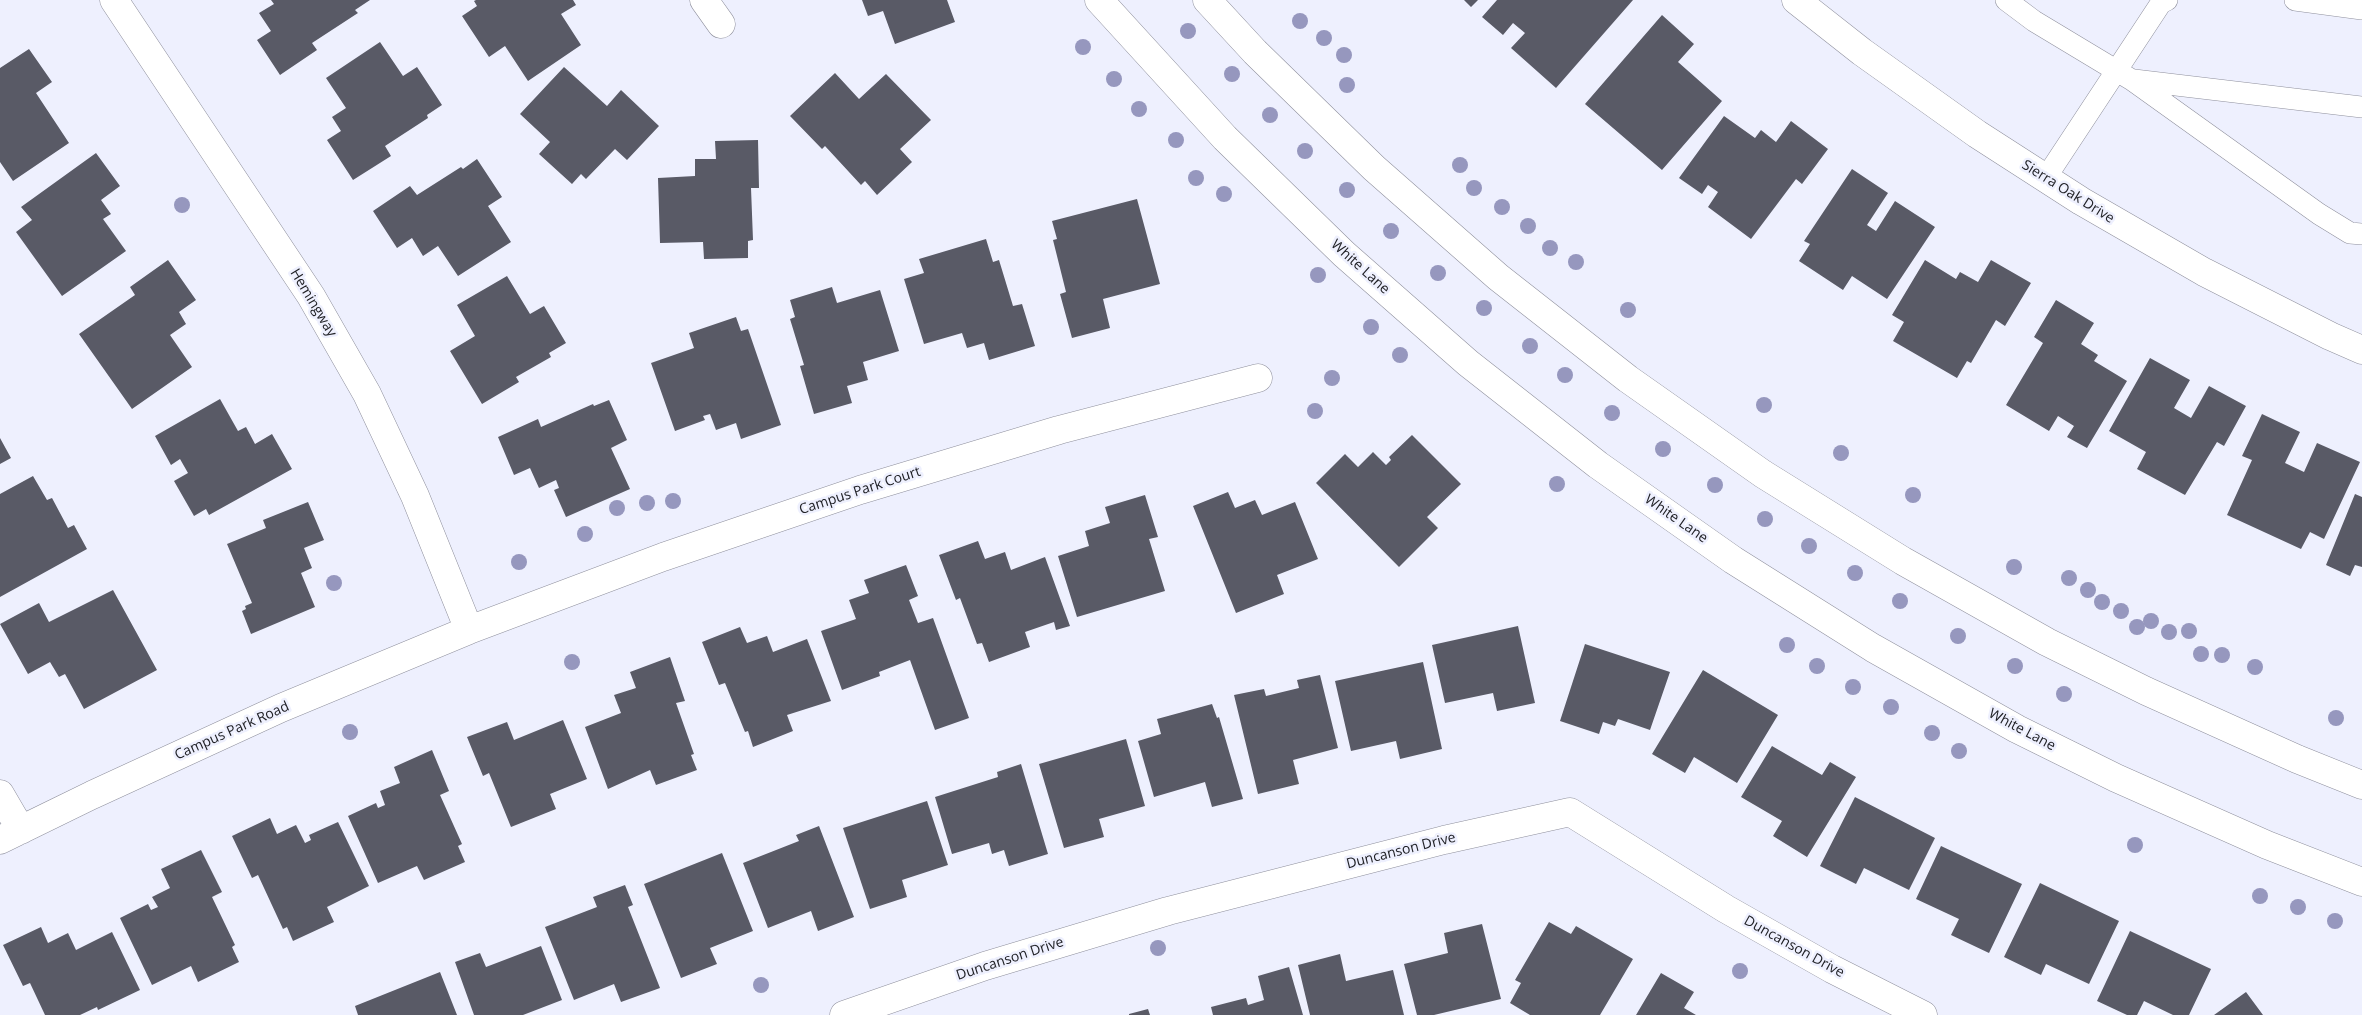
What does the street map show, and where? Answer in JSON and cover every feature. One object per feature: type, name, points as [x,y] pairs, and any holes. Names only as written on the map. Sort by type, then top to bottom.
[{"type":"street","name":"Hemingway","points":[[114,0],[311,296],[362,386],[415,496],[469,630]]},
{"type":"street","points":[[704,0],[722,24]]},
{"type":"street","name":"White Lane","points":[[1099,0],[1225,138],[1344,254],[1468,363],[1598,464],[1734,560],[1873,648],[2017,729],[2116,778],[2231,830],[2362,882]]},
{"type":"street","points":[[1207,0],[1255,52],[1374,168],[1498,277],[1628,379],[1763,474],[1903,561],[2047,642],[2146,691],[2296,759],[2362,784]]},
{"type":"street","name":"Sierra Oak Drive","points":[[1796,0],[1862,52],[1977,134],[2045,179],[2204,272],[2330,336],[2362,350]]},
{"type":"street","name":"Campus Park Court","points":[[469,630],[663,557],[860,490],[1059,430],[1258,378]]},
{"type":"street","name":"Campus Park Road","points":[[10,835],[281,708],[469,630]]},
{"type":"street","points":[[0,794],[10,835]]},
{"type":"street","name":"Duncanson Drive","points":[[844,1015],[986,966],[1168,911],[1444,840],[1570,812],[1726,909],[1832,969],[1923,1015]]},
{"type":"lane","points":[[2006,0],[2034,21],[2124,76],[2319,214],[2350,233],[2362,234]]},
{"type":"lane","points":[[2045,179],[2124,76],[2161,3],[2167,0]]},
{"type":"lane","points":[[2295,0],[2362,9]]},
{"type":"lane","points":[[2124,76],[2362,107]]},
{"type":"building","points":[[271,0],[370,0],[355,10],[358,13],[312,43],[317,50],[280,75],[257,40],[271,31],[259,13],[274,4]]},
{"type":"building","points":[[573,0],[576,5],[561,14],[581,45],[528,81],[505,46],[489,57],[462,16],[477,6],[474,1]]},
{"type":"building","points":[[862,0],[947,0],[955,22],[895,44],[883,11],[868,16]]},
{"type":"building","points":[[1464,0],[1478,0],[1471,7]]},
{"type":"building","points":[[1497,0],[1633,0],[1556,88],[1511,48],[1525,33],[1513,23],[1503,35],[1482,17]]},
{"type":"building","points":[[1662,15],[1694,44],[1678,62],[1722,101],[1662,170],[1585,104]]},
{"type":"building","points":[[380,42],[403,76],[417,67],[442,105],[427,115],[428,118],[385,146],[391,156],[353,180],[327,140],[341,131],[332,117],[346,108],[326,78]]},
{"type":"building","points":[[29,49],[52,82],[36,93],[69,143],[13,181],[0,162],[0,68]]},
{"type":"building","points":[[564,67],[607,106],[621,90],[659,126],[627,160],[615,149],[586,179],[581,174],[572,184],[539,154],[550,142],[520,114]]},
{"type":"building","points":[[835,73],[859,99],[886,74],[931,120],[900,149],[912,162],[877,195],[865,181],[861,185],[825,146],[822,149],[790,116]]},
{"type":"building","points":[[1724,116],[1755,138],[1761,130],[1776,142],[1791,121],[1828,149],[1802,184],[1796,179],[1751,239],[1708,207],[1718,192],[1708,185],[1702,194],[1679,178]]},
{"type":"building","points":[[758,140],[759,188],[751,188],[753,240],[748,241],[748,258],[704,259],[703,242],[660,243],[658,178],[695,176],[695,159],[716,159],[715,141]]},
{"type":"building","points":[[96,153],[120,186],[101,200],[111,214],[103,219],[126,251],[62,296],[16,232],[32,220],[21,207]]},
{"type":"building","points":[[477,159],[502,197],[488,206],[511,242],[458,276],[438,246],[423,256],[412,238],[397,248],[373,211],[410,186],[417,195]]},
{"type":"building","points":[[1852,169],[1888,193],[1867,225],[1876,231],[1895,201],[1935,227],[1887,299],[1852,276],[1843,290],[1799,261],[1810,244],[1804,241]]},
{"type":"building","points":[[1137,199],[1160,284],[1103,299],[1110,328],[1072,338],[1060,294],[1066,292],[1053,240],[1057,239],[1052,221]]},
{"type":"building","points":[[986,239],[993,262],[999,260],[1013,306],[1022,304],[1035,346],[989,360],[984,343],[967,348],[962,333],[924,344],[904,279],[924,273],[919,259]]},
{"type":"building","points":[[168,260],[196,300],[179,312],[186,324],[170,335],[192,367],[132,409],[79,334],[135,295],[130,287]]},
{"type":"building","points":[[1925,260],[1956,279],[1960,272],[1978,282],[1991,260],[2031,283],[2005,326],[1996,320],[1971,363],[1967,361],[1957,378],[1893,341],[1904,322],[1892,315]]},
{"type":"building","points":[[507,276],[530,314],[544,306],[566,343],[549,353],[551,357],[516,377],[519,382],[482,404],[450,351],[475,336],[457,305]]},
{"type":"building","points":[[832,287],[837,303],[880,290],[899,351],[863,362],[868,380],[847,386],[852,403],[814,414],[800,366],[804,365],[790,319],[795,317],[790,300]]},
{"type":"building","points":[[2056,300],[2094,323],[2081,344],[2098,355],[2094,361],[2127,381],[2087,448],[2067,437],[2074,426],[2058,416],[2049,431],[2006,405],[2043,343],[2034,337]]},
{"type":"building","points":[[736,317],[741,331],[748,329],[781,425],[741,439],[736,423],[716,430],[710,414],[703,416],[705,420],[675,431],[651,363],[694,348],[689,333]]},
{"type":"building","points":[[2150,358],[2190,380],[2174,408],[2191,418],[2209,386],[2246,406],[2224,446],[2217,442],[2185,495],[2137,469],[2146,452],[2109,431]]},
{"type":"building","points":[[220,399],[238,431],[246,427],[255,444],[272,434],[292,469],[209,515],[206,509],[194,516],[174,481],[188,473],[180,459],[171,465],[155,436]]},
{"type":"building","points":[[609,400],[627,440],[611,448],[630,489],[566,517],[554,490],[559,488],[556,480],[539,488],[530,468],[514,475],[498,437],[538,419],[541,427],[593,404],[594,406]]},
{"type":"building","points":[[2262,414],[2300,432],[2285,463],[2304,472],[2317,443],[2360,462],[2324,539],[2310,532],[2301,549],[2227,515],[2252,460],[2242,456]]},
{"type":"building","points":[[1412,435],[1461,484],[1427,517],[1438,528],[1399,567],[1316,483],[1345,454],[1358,467],[1373,452],[1386,465],[1391,460],[1389,457]]},
{"type":"building","points":[[0,438],[11,458],[0,464]]},
{"type":"building","points":[[33,476],[47,500],[52,498],[68,528],[74,525],[87,549],[0,597],[0,494]]},
{"type":"building","points":[[1228,492],[1235,508],[1255,500],[1262,515],[1295,502],[1318,559],[1277,575],[1284,594],[1236,613],[1193,506]]},
{"type":"building","points":[[2355,494],[2362,497],[2362,567],[2355,565],[2350,576],[2326,565]]},
{"type":"building","points":[[1145,495],[1158,537],[1149,539],[1165,591],[1077,617],[1058,556],[1089,546],[1085,531],[1110,523],[1105,507]]},
{"type":"building","points":[[308,502],[324,540],[304,548],[312,568],[301,573],[315,607],[251,634],[242,611],[246,609],[245,606],[252,603],[227,544],[266,528],[263,520]]},
{"type":"building","points":[[978,541],[985,559],[1005,552],[1011,570],[1045,557],[1070,626],[1056,630],[1054,622],[1025,632],[1030,647],[989,662],[982,643],[977,644],[960,598],[956,600],[939,555]]},
{"type":"building","points":[[906,565],[918,596],[909,600],[918,623],[933,618],[969,718],[935,730],[910,660],[879,672],[880,676],[842,690],[821,631],[856,619],[849,600],[869,593],[864,580]]},
{"type":"building","points":[[113,590],[157,670],[84,709],[65,674],[59,677],[50,662],[28,674],[0,624],[39,603],[49,622]]},
{"type":"building","points":[[1518,626],[1535,703],[1497,711],[1493,693],[1445,703],[1432,645]]},
{"type":"building","points":[[740,627],[747,643],[767,636],[773,652],[807,639],[831,701],[787,715],[793,731],[753,747],[748,731],[745,732],[725,683],[719,685],[702,642]]},
{"type":"building","points":[[1585,644],[1670,672],[1650,730],[1618,719],[1615,726],[1603,722],[1599,734],[1560,721]]},
{"type":"building","points":[[670,657],[685,701],[676,703],[694,754],[691,755],[697,770],[656,785],[650,770],[608,789],[585,727],[621,713],[614,695],[636,688],[630,672]]},
{"type":"building","points":[[1423,662],[1442,749],[1400,759],[1396,741],[1351,751],[1335,681]]},
{"type":"building","points":[[1703,670],[1778,715],[1737,783],[1694,757],[1685,773],[1652,754]]},
{"type":"building","points":[[1320,675],[1338,748],[1293,760],[1299,784],[1258,794],[1234,695],[1264,689],[1266,696],[1299,688],[1297,680]]},
{"type":"building","points":[[1212,704],[1217,718],[1219,717],[1243,799],[1212,807],[1205,782],[1154,797],[1138,741],[1161,734],[1157,719]]},
{"type":"building","points":[[563,720],[587,779],[550,794],[556,809],[511,827],[489,773],[483,776],[467,737],[507,722],[514,740]]},
{"type":"building","points":[[1126,739],[1145,806],[1099,819],[1104,837],[1064,848],[1039,764]]},
{"type":"building","points":[[1772,746],[1822,775],[1830,762],[1856,777],[1807,857],[1773,836],[1782,821],[1741,797]]},
{"type":"building","points":[[432,750],[449,791],[440,795],[462,844],[458,846],[465,862],[424,880],[417,866],[378,883],[348,816],[376,803],[378,808],[385,805],[380,791],[400,783],[394,767]]},
{"type":"building","points":[[1021,764],[1048,854],[1009,866],[1004,850],[992,854],[989,843],[952,854],[935,797],[998,777],[997,772]]},
{"type":"building","points":[[1855,797],[1935,838],[1909,890],[1864,868],[1856,884],[1820,866]]},
{"type":"building","points":[[927,801],[948,865],[902,880],[907,897],[870,909],[843,828]]},
{"type":"building","points":[[270,818],[277,834],[296,825],[305,843],[311,840],[309,835],[338,822],[369,886],[327,907],[334,922],[293,941],[287,927],[283,929],[258,875],[252,878],[232,836]]},
{"type":"building","points":[[819,826],[854,917],[818,931],[811,911],[768,928],[743,863],[799,841],[796,835]]},
{"type":"building","points":[[1941,846],[2022,884],[1989,953],[1951,935],[1959,919],[1916,899]]},
{"type":"building","points":[[201,850],[222,892],[212,897],[235,945],[232,947],[239,962],[198,982],[191,966],[152,985],[120,918],[148,904],[151,910],[158,907],[152,897],[170,888],[161,869]]},
{"type":"building","points":[[722,853],[753,931],[710,948],[717,964],[681,978],[644,884]]},
{"type":"building","points":[[2040,883],[2119,921],[2089,984],[2046,964],[2041,975],[2004,957]]},
{"type":"building","points":[[625,885],[633,905],[628,907],[660,988],[621,1002],[614,984],[574,1000],[545,927],[597,907],[593,897]]},
{"type":"building","points":[[1549,922],[1571,934],[1576,926],[1633,959],[1600,1015],[1530,1015],[1510,1003],[1521,983],[1515,980]]},
{"type":"building","points":[[1482,924],[1501,999],[1434,1015],[1417,1015],[1404,964],[1448,953],[1444,933]]},
{"type":"building","points":[[41,927],[48,943],[68,933],[76,950],[112,932],[140,990],[98,1010],[97,1007],[80,1015],[45,1015],[30,983],[23,986],[3,945]]},
{"type":"building","points":[[2130,931],[2211,969],[2189,1015],[2173,1015],[2144,1001],[2137,1015],[2127,1015],[2097,1001]]},
{"type":"building","points":[[541,946],[562,1000],[523,1015],[474,1015],[455,962],[480,953],[486,967]]},
{"type":"building","points":[[1340,954],[1346,981],[1393,970],[1404,1015],[1310,1015],[1298,965]]},
{"type":"building","points":[[1289,967],[1303,1015],[1213,1015],[1211,1007],[1246,998],[1248,1005],[1264,1000],[1258,976]]},
{"type":"building","points":[[440,972],[457,1015],[358,1015],[355,1006]]},
{"type":"building","points":[[1661,973],[1694,992],[1684,1008],[1696,1015],[1636,1015]]},
{"type":"building","points":[[2246,992],[2263,1015],[2214,1015]]},
{"type":"building","points":[[1148,1009],[1150,1015],[1129,1015],[1129,1014]]}]
